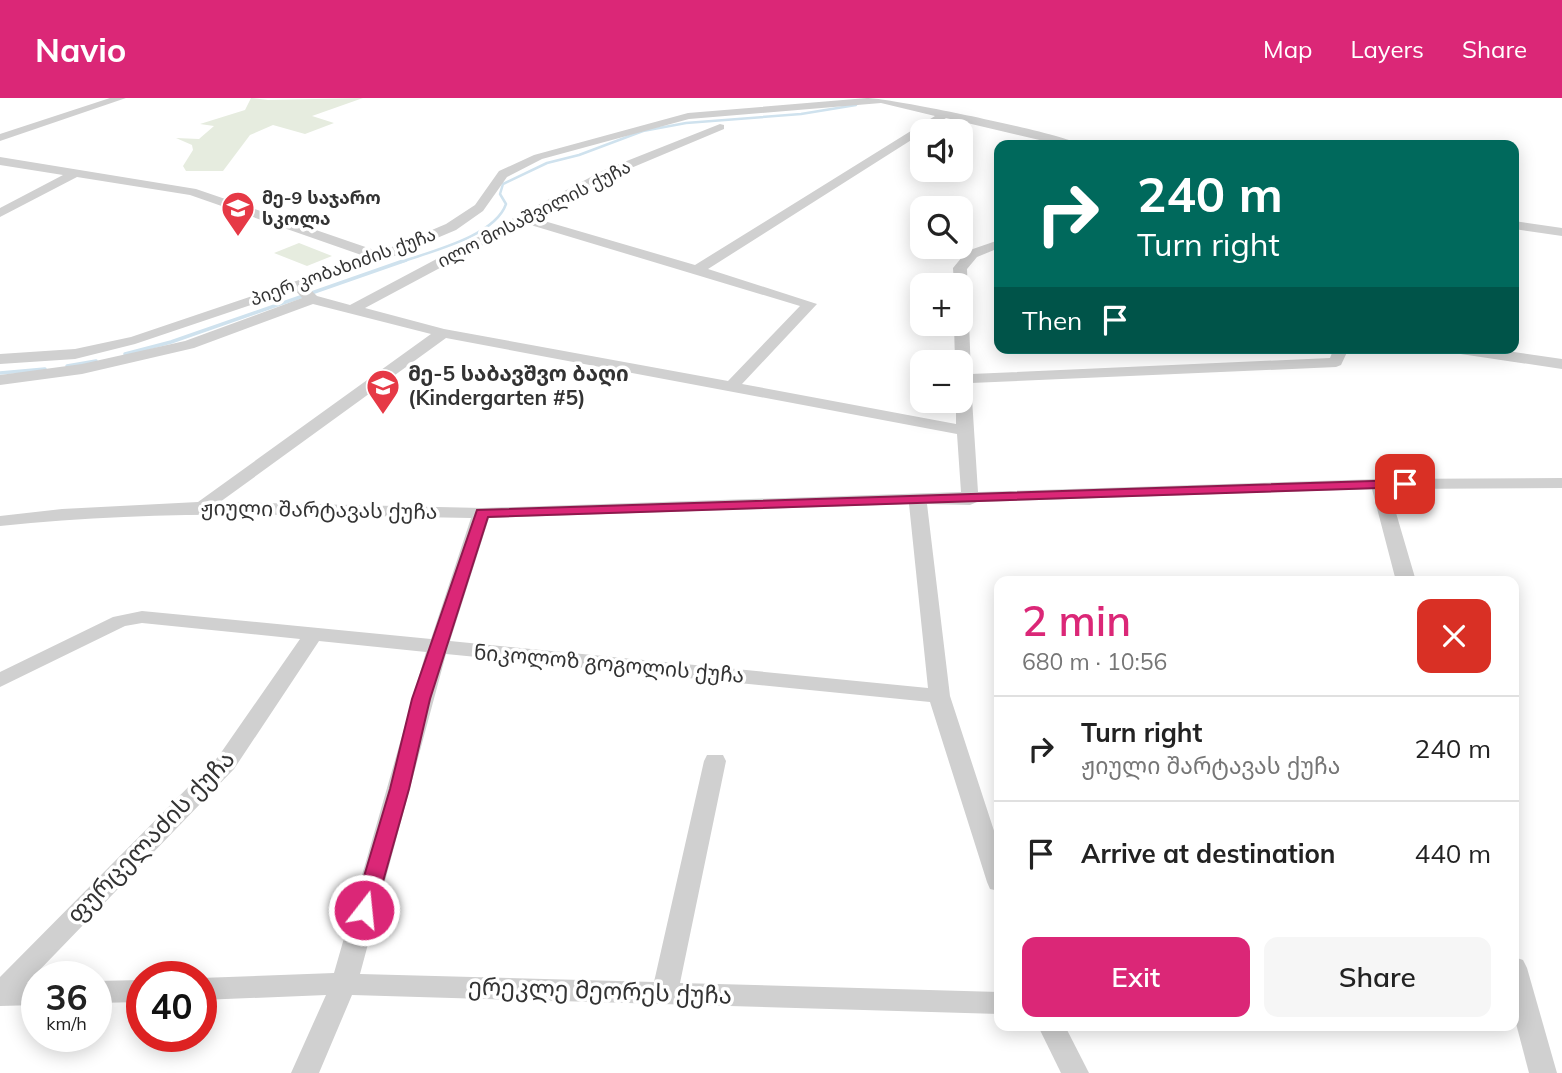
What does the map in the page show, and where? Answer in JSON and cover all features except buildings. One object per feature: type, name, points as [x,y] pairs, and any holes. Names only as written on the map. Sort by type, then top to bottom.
[{"type":"street","points":[[0,138],[121,98]]},
{"type":"street","points":[[719,98],[740,111]]},
{"type":"street","name":"პიერ კობახიძის ქუჩა","points":[[0,359],[75,354],[135,340],[380,257],[451,227],[479,208],[503,174],[538,157],[688,116],[880,99],[1054,140]]},
{"type":"street","points":[[694,272],[944,114]]},
{"type":"street","name":"ილო მოსაშვილის ქუჩა","points":[[351,310],[608,173],[720,127]]},
{"type":"street","points":[[0,161],[192,192],[380,257]]},
{"type":"street","points":[[0,213],[74,174]]},
{"type":"street","points":[[524,219],[694,272],[810,304],[733,385]]},
{"type":"street","points":[[1519,226],[1562,232]]},
{"type":"street","points":[[964,350],[960,268],[972,254],[994,246]]},
{"type":"street","points":[[297,285],[311,299],[443,333],[733,385],[962,430]]},
{"type":"street","points":[[0,380],[82,369],[163,352],[311,299]]},
{"type":"street","points":[[202,508],[443,333]]},
{"type":"street","points":[[1254,354],[1261,366]]},
{"type":"street","points":[[973,379],[1336,362],[1339,354]]},
{"type":"street","points":[[1497,354],[1562,363]]},
{"type":"street","points":[[963,413],[962,430],[970,500]]},
{"type":"street","name":"ჟიული შარტავას ქუჩა","points":[[0,521],[62,513],[202,508],[482,513],[970,500],[1379,484],[1562,483]]},
{"type":"street","points":[[1379,484],[1405,576]]},
{"type":"street","points":[[918,501],[939,695],[994,866]]},
{"type":"street","points":[[305,1073],[344,984],[400,789],[436,648],[482,513]]},
{"type":"street","name":"ნიკოლოზ გოგოლის ქუჩა","points":[[0,680],[131,617],[939,695]]},
{"type":"street","name":"ფურცელაძის ქუჩა","points":[[0,995],[226,763],[313,635]]},
{"type":"street","points":[[665,993],[715,761]]},
{"type":"street","name":"ერეკლე მეორეს ქუჩა","points":[[217,988],[344,984],[994,1003]]},
{"type":"street","points":[[1519,986],[1543,1073]]},
{"type":"street","points":[[0,995],[21,994]]},
{"type":"street","points":[[1054,1031],[1075,1073]]},
{"type":"shaded area","points":[[251,98],[363,98],[312,116],[334,123],[305,134],[273,125],[250,135],[223,171],[186,171],[183,166],[193,150],[192,145],[176,138],[199,139],[214,126],[200,124],[245,110]]},
{"type":"shaded area","points":[[299,243],[332,256],[307,266],[274,253]]},
{"type":"waterway","points":[[401,262],[476,234],[500,215],[506,204],[500,194],[503,184],[547,163],[579,155],[643,131],[686,123],[801,114],[856,105]]},
{"type":"waterway","points":[[125,354],[171,342],[406,260]]},
{"type":"waterway","points":[[67,366],[96,361]]},
{"type":"waterway","points":[[0,373],[45,369]]},
{"type":"place","name":"მე-9 საჯარო სკოლა","points":[[238,238]]},
{"type":"place","name":"მე-5 საბავშვო ბაღი (Kindergarten #5)","points":[[383,416]]},
{"type":"route","points":[[364,910],[400,789],[436,648],[482,513],[970,500],[1405,484]]}]
